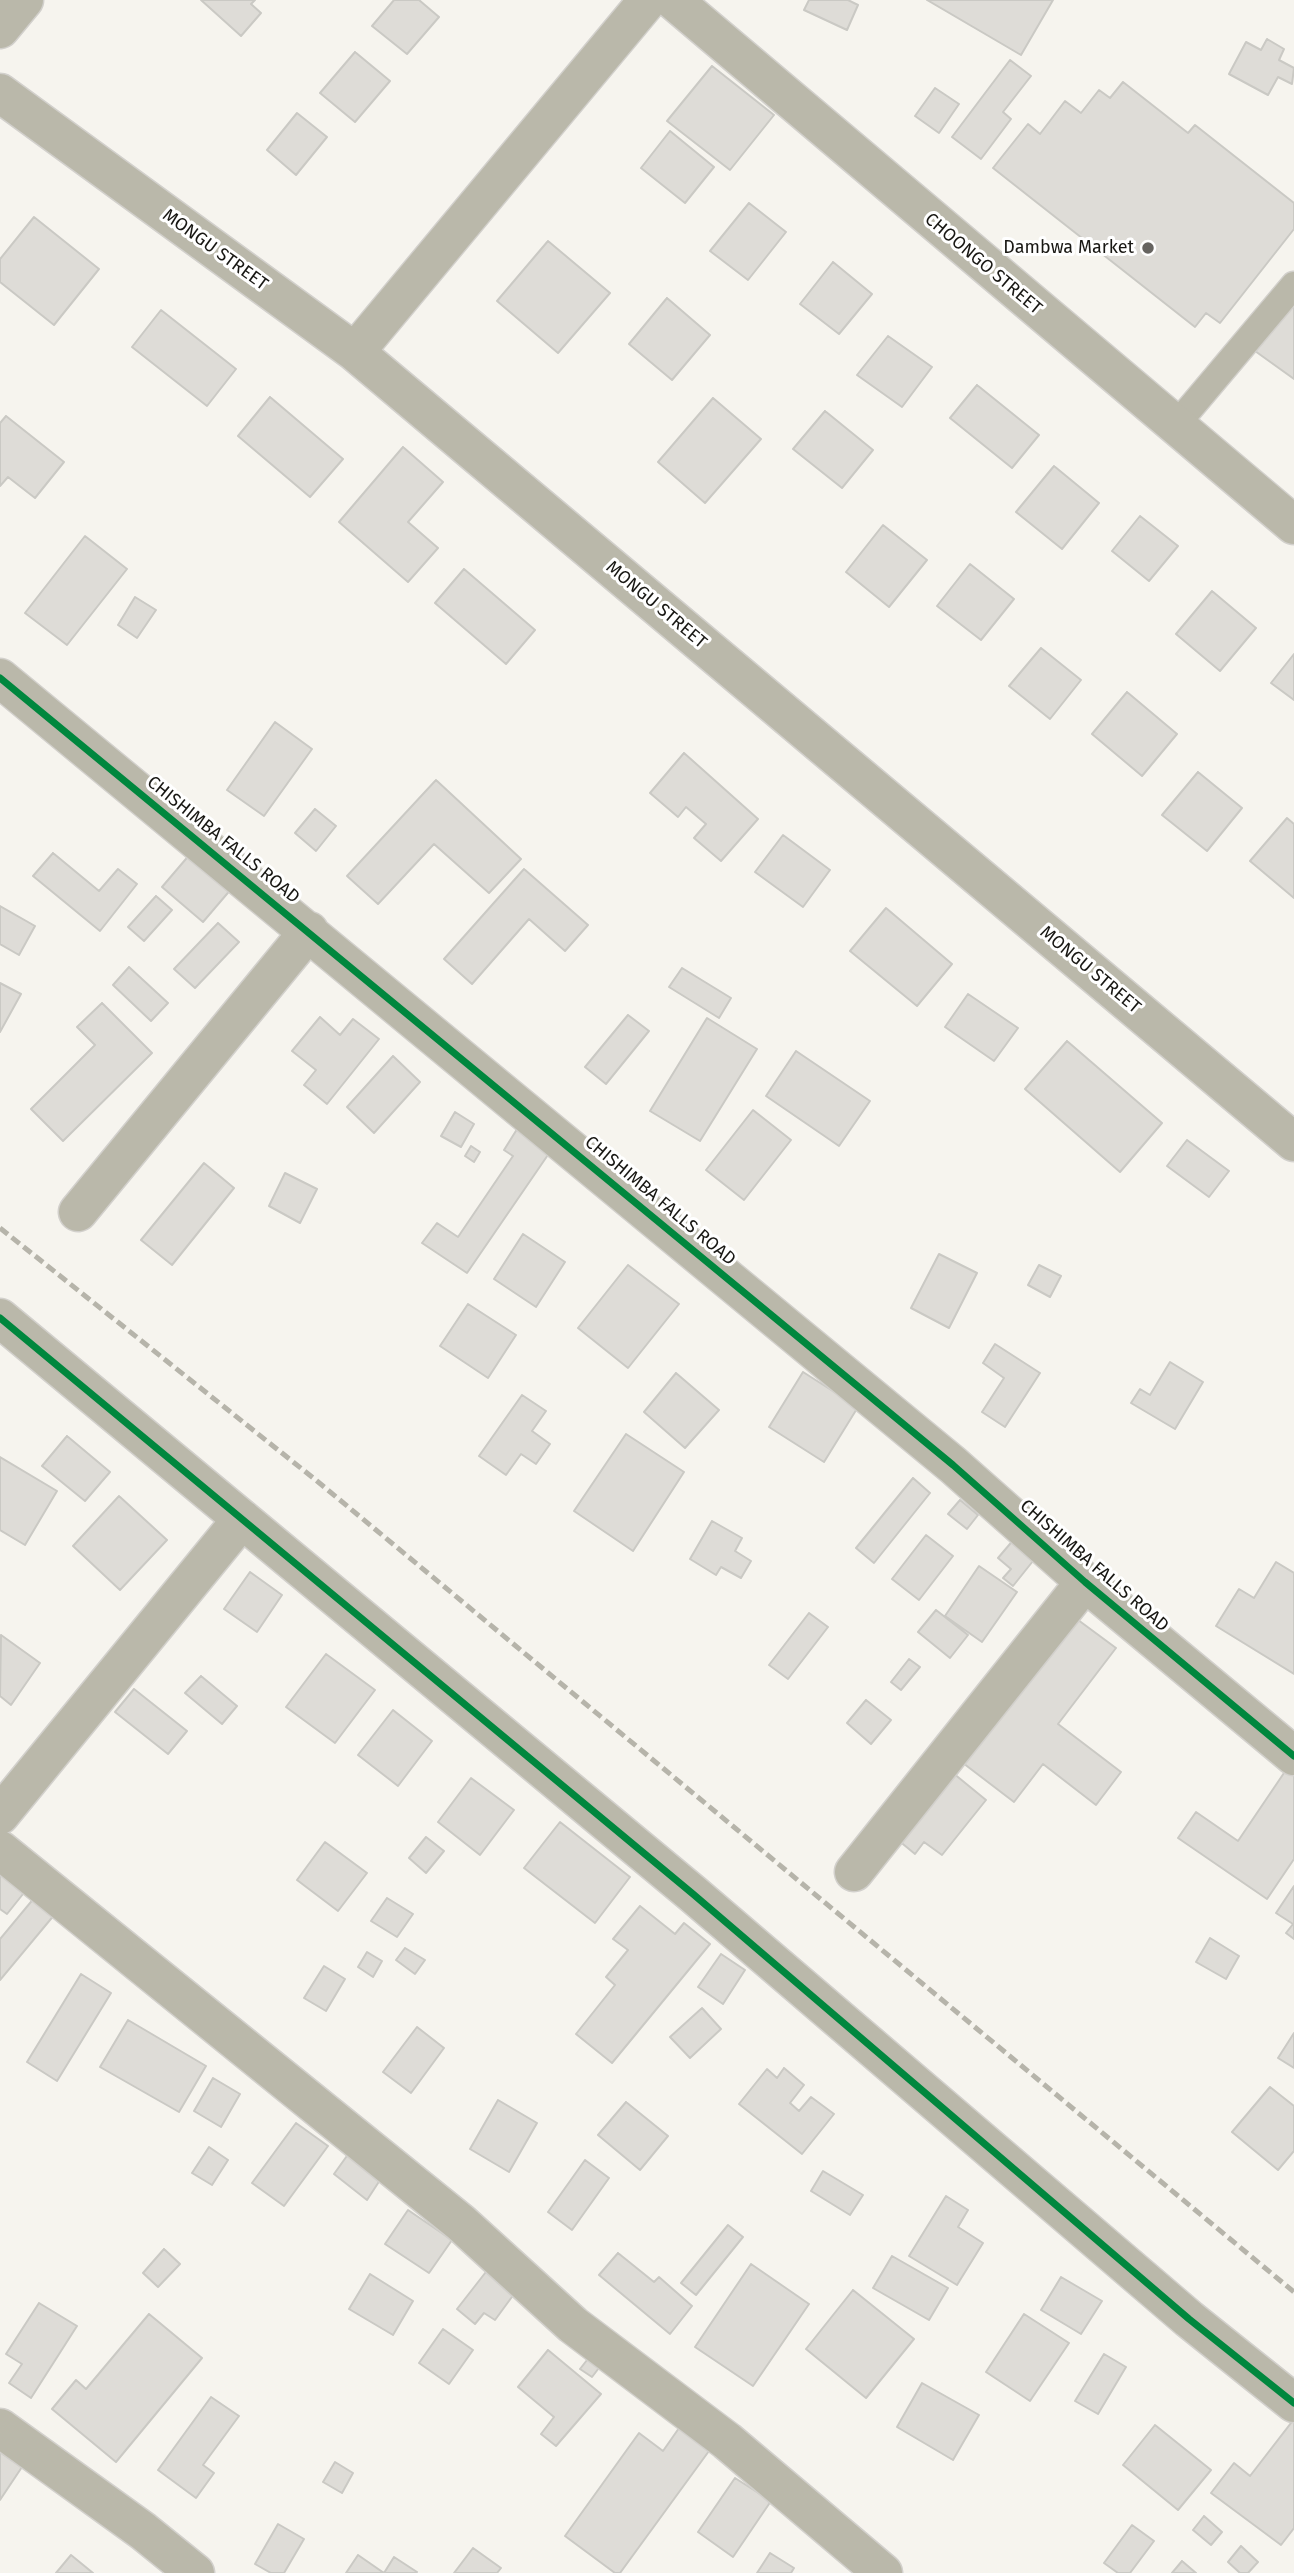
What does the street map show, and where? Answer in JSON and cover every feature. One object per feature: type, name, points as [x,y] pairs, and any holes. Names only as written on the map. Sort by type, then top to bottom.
[{"type":"street","points":[[0,29],[24,0]]},
{"type":"street","points":[[355,352],[648,0]]},
{"type":"street","name":"CHOONGO STREET","points":[[673,0],[1294,525]]},
{"type":"street","name":"MONGU STREET","points":[[0,93],[355,352],[1294,1142]]},
{"type":"street","name":"CHISHIMBA FALLS ROAD","points":[[0,678],[309,930],[953,1465],[1085,1582],[1294,1756]]},
{"type":"street","points":[[78,1212],[309,930]]},
{"type":"street","points":[[0,1318],[693,1894],[1189,2319],[1294,2403]]},
{"type":"street","points":[[0,1815],[242,1519]]},
{"type":"street","points":[[854,1872],[1085,1582]]},
{"type":"street","points":[[0,1850],[461,2223],[573,2325],[727,2441],[883,2573]]},
{"type":"street","points":[[0,2428],[143,2531],[195,2573]]},
{"type":"lane","points":[[1176,425],[1294,285]]},
{"type":"building","points":[[201,0],[255,0],[251,4],[261,13],[241,36]]},
{"type":"building","points":[[394,0],[419,0],[439,17],[407,54],[372,26]]},
{"type":"building","points":[[809,0],[848,0],[858,5],[847,30],[804,10]]},
{"type":"building","points":[[927,0],[1053,0],[1021,55]]},
{"type":"building","points":[[1267,39],[1284,49],[1279,60],[1294,68],[1292,84],[1278,77],[1268,95],[1229,74],[1246,42],[1261,50]]},
{"type":"building","points":[[355,52],[390,81],[355,122],[320,93]]},
{"type":"building","points":[[1010,60],[1031,76],[1003,112],[1011,119],[981,159],[952,137]]},
{"type":"building","points":[[712,66],[774,115],[730,170],[667,121]]},
{"type":"building","points":[[1123,82],[1188,133],[1195,125],[1294,203],[1294,229],[1220,323],[1206,313],[1195,327],[993,168],[1028,124],[1040,134],[1065,101],[1081,113],[1099,90],[1110,98]]},
{"type":"building","points":[[935,88],[959,104],[939,133],[915,116]]},
{"type":"building","points":[[297,113],[327,137],[296,175],[267,150]]},
{"type":"building","points":[[670,131],[714,167],[685,203],[641,168]]},
{"type":"building","points":[[749,203],[786,232],[748,280],[710,251]]},
{"type":"building","points":[[34,217],[99,269],[54,325],[0,282],[0,259]]},
{"type":"building","points":[[548,241],[610,293],[558,353],[497,301]]},
{"type":"building","points":[[833,262],[872,294],[839,334],[800,304]]},
{"type":"building","points":[[1294,297],[1294,379],[1255,351]]},
{"type":"building","points":[[667,298],[710,335],[672,380],[629,344]]},
{"type":"building","points":[[161,310],[236,369],[207,406],[132,347]]},
{"type":"building","points":[[888,336],[932,367],[902,407],[857,375]]},
{"type":"building","points":[[977,385],[1039,435],[1012,468],[950,418]]},
{"type":"building","points":[[270,397],[343,459],[310,497],[238,436]]},
{"type":"building","points":[[713,398],[761,439],[705,503],[658,462]]},
{"type":"building","points":[[825,411],[873,450],[842,488],[793,449]]},
{"type":"building","points":[[6,416],[64,462],[35,498],[8,477],[0,486],[0,423]]},
{"type":"building","points":[[403,447],[443,482],[408,522],[438,548],[408,582],[339,522]]},
{"type":"building","points":[[1054,466],[1099,503],[1062,549],[1016,512]]},
{"type":"building","points":[[1140,516],[1178,546],[1149,581],[1112,551]]},
{"type":"building","points":[[883,525],[927,560],[889,607],[846,572]]},
{"type":"building","points":[[85,536],[127,569],[67,645],[25,613]]},
{"type":"building","points":[[970,564],[1014,599],[981,640],[937,606]]},
{"type":"building","points":[[464,569],[535,630],[506,664],[435,603]]},
{"type":"building","points":[[1212,591],[1256,628],[1220,671],[1176,634]]},
{"type":"building","points":[[135,597],[156,610],[137,638],[118,625]]},
{"type":"building","points":[[1041,648],[1081,680],[1050,719],[1009,686]]},
{"type":"building","points":[[1294,654],[1294,700],[1271,683]]},
{"type":"building","points":[[1127,692],[1177,734],[1142,776],[1092,734]]},
{"type":"building","points":[[275,722],[312,749],[264,816],[227,790]]},
{"type":"building","points":[[684,753],[758,819],[721,861],[694,838],[706,824],[686,807],[678,817],[650,793]]},
{"type":"building","points":[[1198,772],[1242,808],[1207,851],[1162,815]]},
{"type":"building","points":[[436,780],[521,859],[489,893],[434,844],[378,904],[347,876]]},
{"type":"building","points":[[315,809],[336,826],[316,851],[295,833]]},
{"type":"building","points":[[1287,818],[1294,824],[1294,898],[1250,861]]},
{"type":"building","points":[[783,835],[830,870],[803,907],[755,872]]},
{"type":"building","points":[[53,853],[99,891],[118,869],[137,884],[100,931],[33,876]]},
{"type":"building","points":[[191,853],[232,888],[203,922],[162,887]]},
{"type":"building","points":[[524,869],[588,925],[565,951],[529,919],[472,984],[444,959]]},
{"type":"building","points":[[156,896],[172,910],[144,941],[128,927]]},
{"type":"building","points":[[0,906],[35,926],[19,955],[0,944]]},
{"type":"building","points":[[886,908],[952,964],[917,1006],[850,951]]},
{"type":"building","points":[[218,923],[239,942],[195,988],[174,969]]},
{"type":"building","points":[[129,967],[168,1003],[151,1021],[113,985]]},
{"type":"building","points":[[682,968],[731,998],[719,1018],[669,987]]},
{"type":"building","points":[[0,983],[21,994],[0,1032]]},
{"type":"building","points":[[968,994],[1018,1028],[994,1061],[945,1027]]},
{"type":"building","points":[[102,1003],[152,1053],[63,1141],[31,1109],[95,1045],[77,1027]]},
{"type":"building","points":[[628,1015],[649,1031],[606,1084],[585,1067]]},
{"type":"building","points":[[320,1017],[340,1035],[353,1019],[379,1039],[327,1104],[304,1085],[316,1070],[292,1051]]},
{"type":"building","points":[[707,1018],[757,1049],[700,1141],[650,1111]]},
{"type":"building","points":[[1067,1041],[1162,1123],[1120,1172],[1025,1089]]},
{"type":"building","points":[[796,1051],[870,1101],[839,1146],[766,1096]]},
{"type":"building","points":[[393,1056],[420,1082],[374,1133],[347,1107]]},
{"type":"building","points":[[753,1110],[791,1140],[744,1200],[706,1170]]},
{"type":"building","points":[[455,1112],[474,1124],[461,1147],[441,1136]]},
{"type":"building","points":[[519,1126],[552,1149],[467,1273],[422,1243],[437,1223],[458,1237],[513,1156],[504,1150]]},
{"type":"building","points":[[1187,1140],[1229,1171],[1209,1197],[1167,1166]]},
{"type":"building","points":[[471,1146],[480,1152],[474,1162],[465,1156]]},
{"type":"building","points":[[204,1163],[234,1188],[172,1265],[141,1240]]},
{"type":"building","points":[[285,1173],[317,1189],[300,1223],[269,1206]]},
{"type":"building","points":[[523,1234],[565,1262],[536,1307],[494,1279]]},
{"type":"building","points":[[939,1254],[977,1273],[949,1328],[911,1308]]},
{"type":"building","points":[[628,1265],[679,1304],[628,1368],[578,1328]]},
{"type":"building","points":[[1039,1265],[1061,1276],[1050,1297],[1028,1285]]},
{"type":"building","points":[[468,1304],[516,1335],[488,1378],[440,1346]]},
{"type":"building","points":[[995,1344],[1040,1373],[1005,1427],[982,1412],[1004,1378],[983,1363]]},
{"type":"building","points":[[1170,1362],[1203,1382],[1175,1429],[1131,1403],[1140,1389],[1150,1395]]},
{"type":"building","points":[[803,1372],[858,1407],[824,1462],[769,1427]]},
{"type":"building","points":[[676,1373],[719,1410],[685,1448],[644,1412]]},
{"type":"building","points":[[522,1395],[546,1411],[532,1431],[550,1444],[536,1464],[521,1454],[506,1475],[479,1456]]},
{"type":"building","points":[[626,1434],[684,1472],[633,1551],[574,1511]]},
{"type":"building","points":[[67,1436],[110,1472],[85,1501],[42,1466]]},
{"type":"building","points":[[0,1457],[57,1491],[25,1545],[0,1530]]},
{"type":"building","points":[[913,1478],[930,1493],[874,1563],[856,1548]]},
{"type":"building","points":[[119,1496],[167,1540],[120,1590],[73,1546]]},
{"type":"building","points":[[960,1500],[978,1515],[967,1529],[948,1514]]},
{"type":"building","points":[[712,1521],[742,1538],[735,1551],[751,1561],[741,1578],[721,1567],[716,1575],[690,1559]]},
{"type":"building","points":[[926,1535],[953,1556],[919,1600],[892,1579]]},
{"type":"building","points":[[1015,1538],[1037,1556],[1013,1586],[1003,1578],[1011,1569],[998,1558]]},
{"type":"building","points":[[1276,1562],[1294,1573],[1294,1674],[1216,1626],[1239,1589],[1254,1598]]},
{"type":"building","points":[[979,1566],[1017,1592],[982,1642],[945,1616]]},
{"type":"building","points":[[250,1572],[282,1595],[257,1632],[224,1609]]},
{"type":"building","points":[[936,1610],[968,1635],[950,1658],[918,1632]]},
{"type":"building","points":[[809,1613],[828,1627],[788,1679],[769,1665]]},
{"type":"building","points":[[1070,1614],[1116,1648],[1058,1724],[1121,1772],[1096,1805],[1043,1764],[1014,1802],[959,1760]]},
{"type":"building","points":[[1,1635],[40,1663],[11,1705],[0,1696]]},
{"type":"building","points":[[326,1654],[375,1690],[335,1743],[286,1707]]},
{"type":"building","points":[[909,1659],[920,1667],[901,1690],[891,1682]]},
{"type":"building","points":[[201,1676],[237,1706],[222,1724],[185,1693]]},
{"type":"building","points":[[134,1689],[187,1731],[168,1754],[115,1712]]},
{"type":"building","points":[[866,1700],[891,1720],[871,1744],[847,1723]]},
{"type":"building","points":[[393,1710],[432,1741],[398,1786],[358,1755]]},
{"type":"building","points":[[1286,1770],[1294,1775],[1294,1859],[1267,1899],[1178,1838],[1196,1812],[1238,1841]]},
{"type":"building","points":[[953,1773],[986,1800],[942,1855],[924,1842],[915,1854],[892,1835]]},
{"type":"building","points":[[471,1778],[514,1810],[480,1855],[438,1822]]},
{"type":"building","points":[[560,1822],[630,1877],[595,1923],[524,1868]]},
{"type":"building","points":[[426,1837],[444,1851],[426,1873],[409,1858]]},
{"type":"building","points":[[325,1842],[367,1873],[338,1911],[297,1880]]},
{"type":"building","points":[[0,1860],[31,1884],[7,1914],[0,1909]]},
{"type":"building","points":[[1294,1886],[1294,1939],[1286,1933],[1293,1924],[1276,1913]]},
{"type":"building","points":[[40,1891],[60,1908],[0,1980],[0,1939]]},
{"type":"building","points":[[387,1898],[413,1914],[397,1937],[371,1921]]},
{"type":"building","points":[[640,1906],[675,1934],[684,1923],[710,1944],[612,2063],[576,2034],[615,1985],[606,1977],[628,1950],[613,1939]]},
{"type":"building","points":[[1210,1938],[1239,1956],[1226,1979],[1196,1962]]},
{"type":"building","points":[[405,1948],[425,1960],[415,1974],[396,1960]]},
{"type":"building","points":[[367,1952],[382,1961],[373,1977],[358,1967]]},
{"type":"building","points":[[721,1954],[745,1970],[723,2004],[698,1987]]},
{"type":"building","points":[[324,1966],[345,1979],[326,2011],[304,1998]]},
{"type":"building","points":[[81,1974],[111,1993],[57,2081],[27,2062]]},
{"type":"building","points":[[702,2008],[721,2029],[690,2058],[670,2037]]},
{"type":"building","points":[[128,2020],[206,2066],[179,2112],[100,2067]]},
{"type":"building","points":[[417,2027],[444,2048],[411,2093],[383,2072]]},
{"type":"building","points":[[1294,2033],[1294,2068],[1278,2058]]},
{"type":"building","points":[[784,2068],[804,2085],[790,2103],[799,2111],[811,2097],[834,2114],[802,2154],[739,2104],[767,2069],[777,2078]]},
{"type":"building","points":[[213,2078],[240,2094],[221,2127],[194,2111]]},
{"type":"building","points":[[1270,2087],[1294,2106],[1294,2151],[1278,2170],[1232,2132]]},
{"type":"building","points":[[498,2100],[537,2123],[509,2172],[470,2149]]},
{"type":"building","points":[[626,2102],[668,2136],[640,2170],[598,2135]]},
{"type":"building","points":[[296,2123],[328,2146],[284,2206],[252,2183]]},
{"type":"building","points":[[209,2147],[228,2160],[212,2185],[192,2173]]},
{"type":"building","points":[[349,2153],[382,2177],[367,2200],[334,2174]]},
{"type":"building","points":[[585,2160],[609,2178],[572,2230],[548,2212]]},
{"type":"building","points":[[823,2171],[863,2195],[850,2215],[811,2191]]},
{"type":"building","points":[[946,2196],[968,2210],[958,2227],[983,2243],[957,2285],[909,2256]]},
{"type":"building","points":[[408,2210],[452,2240],[429,2273],[385,2244]]},
{"type":"building","points":[[728,2225],[743,2237],[696,2295],[681,2283]]},
{"type":"building","points":[[164,2249],[180,2264],[158,2287],[143,2273]]},
{"type":"building","points":[[618,2253],[654,2282],[659,2277],[692,2306],[670,2334],[599,2275]]},
{"type":"building","points":[[892,2256],[948,2288],[929,2320],[873,2288]]},
{"type":"building","points":[[751,2264],[809,2304],[753,2386],[695,2347]]},
{"type":"building","points":[[489,2268],[517,2290],[495,2320],[484,2313],[475,2324],[457,2309]]},
{"type":"building","points":[[370,2274],[413,2301],[393,2335],[349,2309]]},
{"type":"building","points":[[1061,2277],[1102,2301],[1081,2334],[1041,2310]]},
{"type":"building","points":[[853,2290],[914,2339],[866,2398],[806,2349]]},
{"type":"building","points":[[39,2303],[77,2326],[31,2398],[9,2383],[22,2364],[6,2354]]},
{"type":"building","points":[[149,2314],[202,2358],[116,2462],[52,2409],[76,2380],[86,2389]]},
{"type":"building","points":[[1024,2314],[1069,2343],[1030,2401],[986,2372]]},
{"type":"building","points":[[443,2329],[473,2350],[449,2384],[419,2363]]},
{"type":"building","points":[[548,2350],[601,2394],[556,2446],[541,2434],[554,2417],[518,2387]]},
{"type":"building","points":[[594,2351],[605,2360],[592,2377],[580,2369]]},
{"type":"building","points":[[1104,2354],[1126,2367],[1098,2414],[1075,2401]]},
{"type":"building","points":[[922,2383],[979,2415],[953,2460],[897,2427]]},
{"type":"building","points":[[211,2397],[239,2416],[203,2465],[214,2473],[196,2498],[158,2470]]},
{"type":"building","points":[[686,2418],[717,2440],[620,2573],[615,2573],[565,2536],[639,2433],[663,2451]]},
{"type":"building","points":[[1294,2419],[1294,2528],[1281,2545],[1211,2493],[1234,2463],[1250,2476]]},
{"type":"building","points":[[1155,2425],[1211,2470],[1178,2510],[1123,2465]]},
{"type":"building","points":[[0,2452],[22,2467],[0,2500]]},
{"type":"building","points":[[335,2462],[353,2473],[342,2493],[323,2482]]},
{"type":"building","points":[[735,2478],[771,2501],[733,2557],[698,2532]]},
{"type":"building","points":[[1204,2516],[1222,2532],[1211,2545],[1193,2530]]},
{"type":"building","points":[[278,2524],[304,2539],[284,2573],[271,2573],[255,2564]]},
{"type":"building","points":[[1132,2525],[1154,2541],[1130,2573],[1118,2573],[1104,2563]]},
{"type":"building","points":[[1241,2546],[1258,2562],[1248,2573],[1240,2573],[1228,2562]]},
{"type":"building","points":[[473,2548],[501,2568],[497,2573],[454,2573]]},
{"type":"building","points":[[770,2553],[794,2568],[791,2573],[757,2573]]},
{"type":"building","points":[[71,2555],[93,2573],[56,2573]]},
{"type":"building","points":[[358,2555],[384,2573],[346,2573]]},
{"type":"building","points":[[394,2557],[417,2572],[384,2573]]},
{"type":"building","points":[[1182,2561],[1196,2573],[1172,2573]]},
{"type":"railway","points":[[0,1228],[317,1481],[1294,2292]]},
{"type":"cycle path","points":[[0,678],[953,1465],[1085,1582],[1294,1756]]},
{"type":"cycle path","points":[[0,1318],[693,1894],[1189,2319],[1294,2403]]},
{"type":"place","name":"Dambwa Market","points":[[1148,248]]}]
